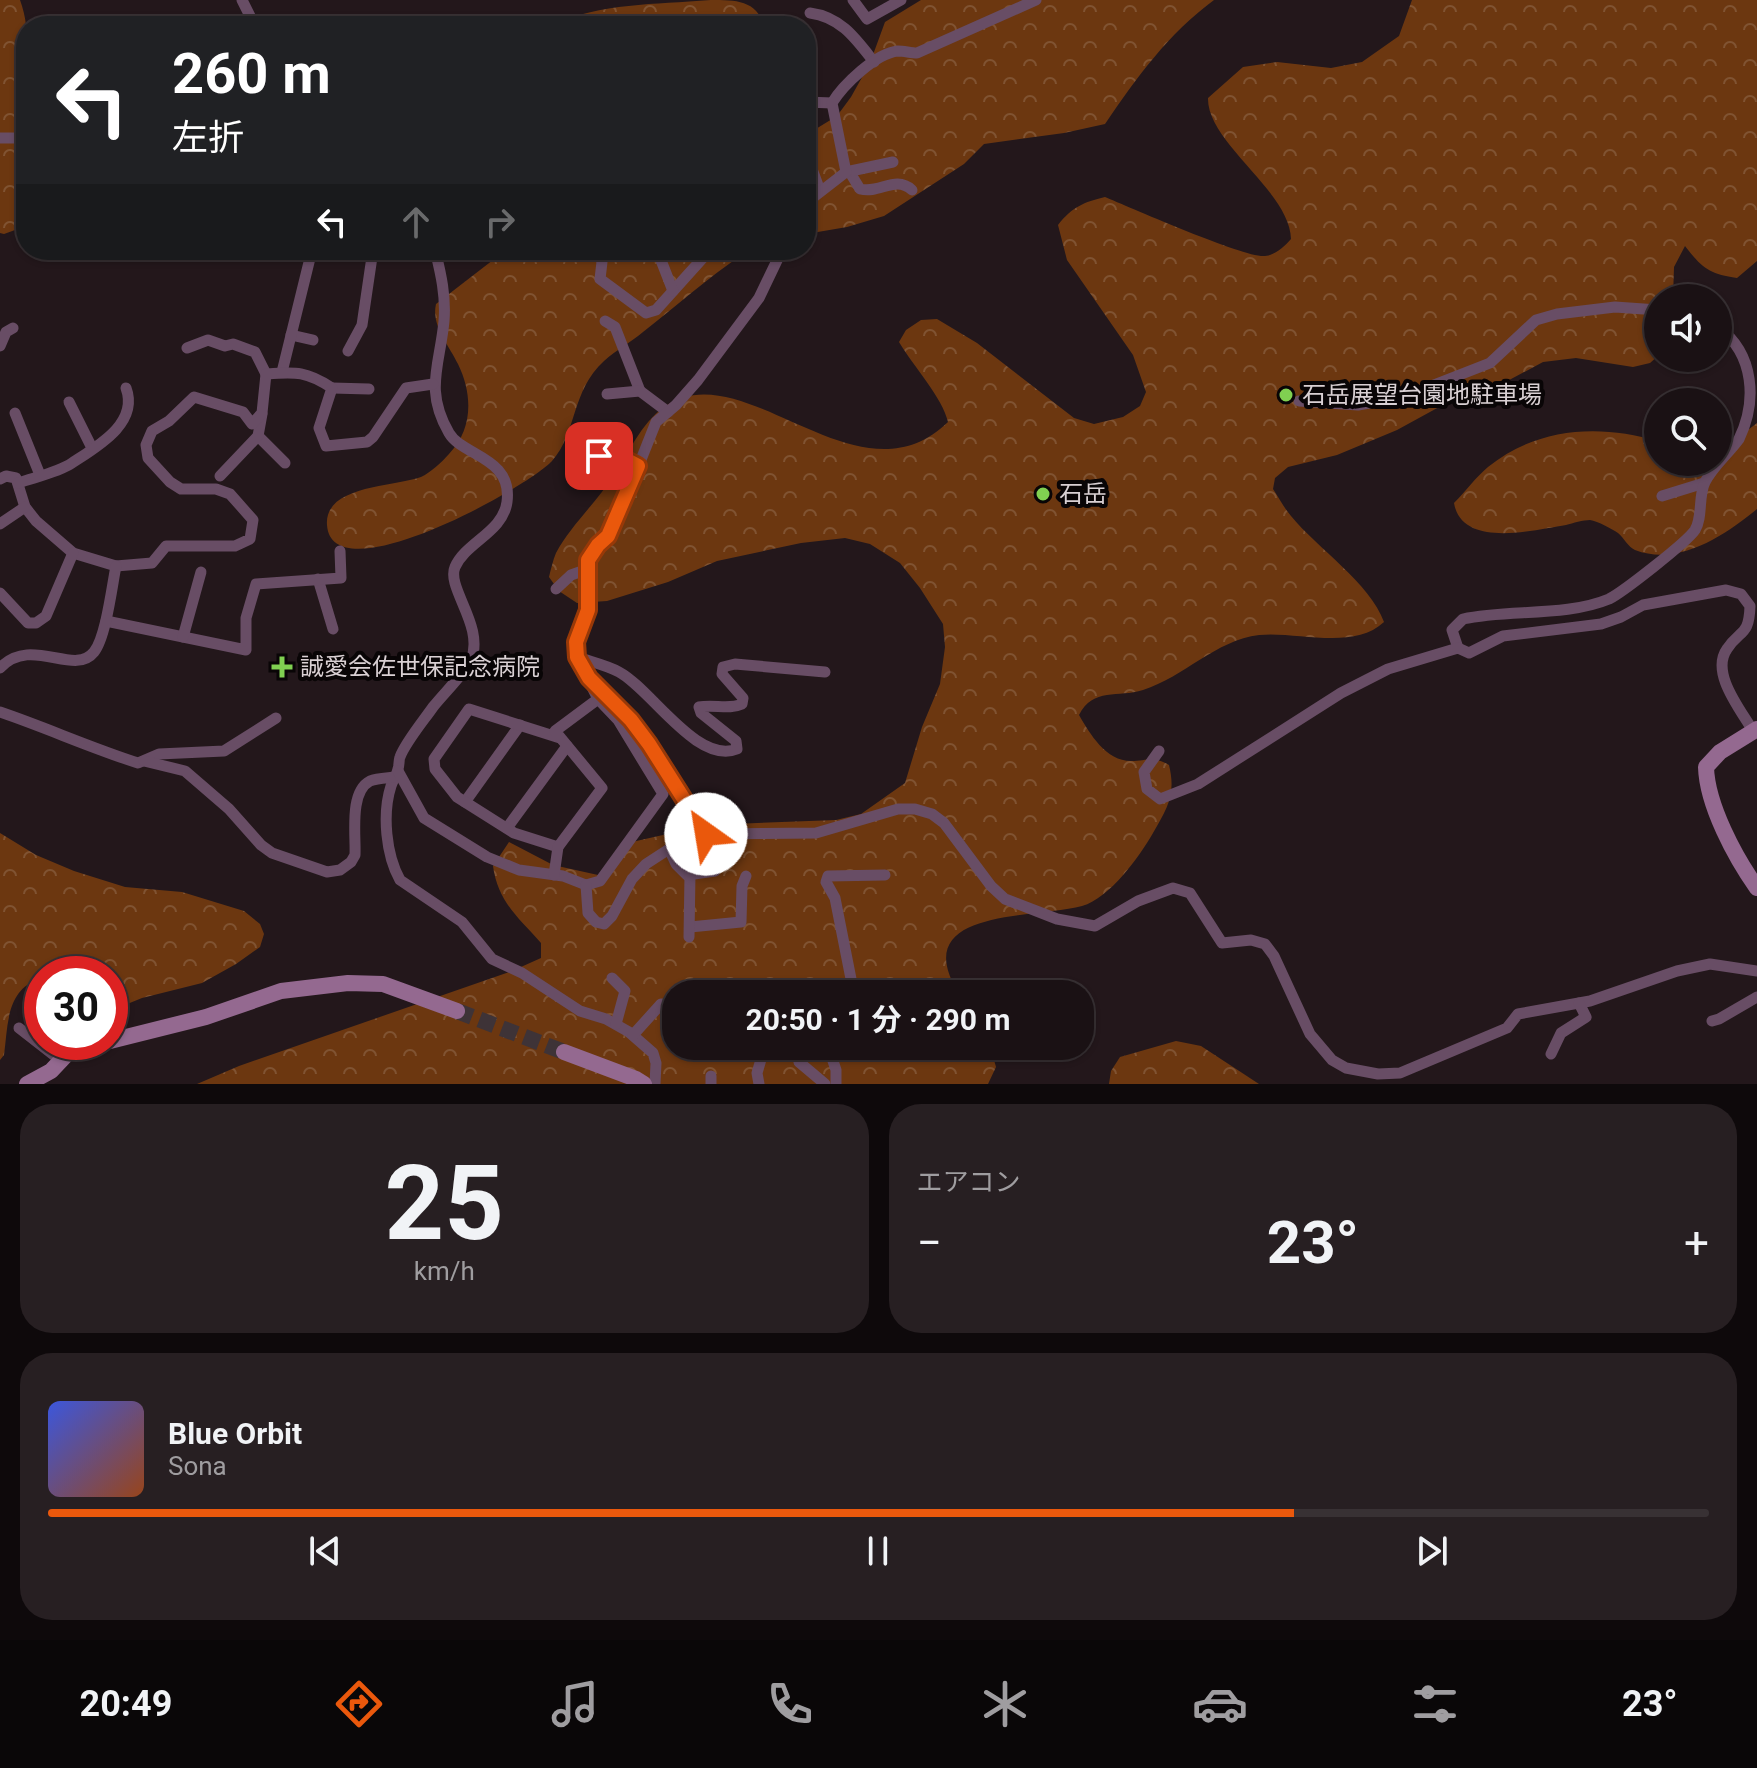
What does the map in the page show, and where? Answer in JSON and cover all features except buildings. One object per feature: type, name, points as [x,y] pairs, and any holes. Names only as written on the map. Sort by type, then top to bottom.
[{"type":"street","points":[[853,0],[867,19],[901,0]]},
{"type":"street","points":[[912,190],[902,183],[869,191],[860,189],[847,171],[832,103],[840,91],[880,57],[897,51],[917,53],[1036,0]]},
{"type":"street","points":[[810,13],[823,15],[849,31],[874,62]]},
{"type":"street","points":[[816,102],[832,103]]},
{"type":"street","points":[[816,194],[847,171],[893,162]]},
{"type":"street","points":[[816,180],[820,191]]},
{"type":"street","points":[[282,372],[310,260]]},
{"type":"street","points":[[348,351],[362,325],[372,260]]},
{"type":"street","points":[[439,260],[444,284],[444,321],[433,384],[450,436],[486,458],[502,476],[508,490],[507,506],[497,524],[455,566],[453,578],[473,626],[471,659],[432,708],[399,757],[388,807],[388,840],[395,871],[400,880],[462,922],[492,959],[522,973],[580,1011],[616,1024],[633,1035],[653,1053],[655,1084]]},
{"type":"street","points":[[601,260],[600,279],[646,313],[656,310],[701,260]]},
{"type":"street","points":[[661,260],[673,291]]},
{"type":"street","points":[[397,774],[424,818],[487,857],[519,870],[554,875],[586,885],[600,881],[663,794],[618,720],[598,699],[577,657],[576,642],[588,610],[588,560],[608,536],[656,422],[698,380],[759,298],[777,260]]},
{"type":"street","points":[[1299,401],[1358,405],[1403,397],[1490,363],[1536,320],[1557,314],[1615,307],[1644,309]]},
{"type":"street","points":[[605,321],[615,327],[640,391],[668,412]]},
{"type":"street","points":[[0,346],[6,332],[13,328]]},
{"type":"street","points":[[291,335],[313,340]]},
{"type":"street","points":[[187,348],[208,340],[225,346],[233,344],[255,352],[266,374],[258,436],[220,476]]},
{"type":"street","points":[[1458,648],[1452,630],[1463,619],[1577,607],[1607,600],[1628,588],[1695,530],[1704,483],[1751,427],[1757,395],[1754,376],[1732,340]]},
{"type":"street","points":[[266,374],[305,372],[332,388],[369,389]]},
{"type":"street","points":[[332,388],[320,407],[319,428],[326,446],[367,442],[406,388],[433,384]]},
{"type":"street","points":[[18,483],[71,464],[106,439],[130,410],[126,388]]},
{"type":"street","points":[[607,394],[640,391]]},
{"type":"street","points":[[0,479],[6,476],[16,478],[25,507],[36,521],[73,553],[116,566],[152,563],[166,546],[235,546],[250,539],[253,520],[230,494],[216,489],[181,489],[170,482],[148,458],[146,445],[152,431],[169,421],[194,397],[243,412],[252,424],[262,413]]},
{"type":"street","points":[[69,402],[92,448]]},
{"type":"street","points":[[15,413],[40,475]]},
{"type":"street","points":[[1734,424],[1751,427]]},
{"type":"street","points":[[258,436],[285,463]]},
{"type":"street","points":[[584,446],[599,456],[610,451],[638,466]]},
{"type":"street","points":[[1662,496],[1704,483]]},
{"type":"street","points":[[0,524],[25,507]]},
{"type":"street","points":[[106,621],[246,650],[246,618],[256,584],[341,578],[340,551]]},
{"type":"street","points":[[0,593],[28,623],[36,623],[46,616],[73,553]]},
{"type":"street","points":[[2,662],[32,653],[74,661],[95,651],[106,621],[116,566]]},
{"type":"street","points":[[556,589],[571,575],[588,569]]},
{"type":"street","points":[[183,637],[201,572]]},
{"type":"street","points":[[318,579],[333,629]]},
{"type":"street","points":[[1159,751],[1144,772],[1147,789],[1160,799],[1198,784],[1341,693],[1376,675],[1458,648],[1469,653],[1503,636],[1601,624],[1643,605],[1726,590],[1741,594],[1750,606],[1750,618],[1743,635],[1727,648],[1721,663],[1724,678],[1755,730],[1712,759],[1706,767],[1706,778],[1714,806],[1741,863],[1757,888]]},
{"type":"street","points":[[577,657],[621,673],[666,716],[696,739],[727,753],[737,749],[736,741],[701,713],[699,707],[734,708],[742,704],[743,698],[722,674],[723,667],[735,664],[825,672]]},
{"type":"street","points":[[589,678],[631,720],[706,834]]},
{"type":"street","points":[[554,875],[558,847],[602,788],[555,731],[598,699]]},
{"type":"street","points":[[558,847],[507,828],[457,797],[435,769],[434,759],[469,709],[564,742]]},
{"type":"street","points":[[0,712],[138,763],[159,754],[224,751],[276,718]]},
{"type":"street","points":[[465,802],[520,725]]},
{"type":"street","points":[[507,828],[564,742]]},
{"type":"street","points":[[144,761],[185,771],[229,809],[272,853],[327,872],[340,870],[355,855],[357,799],[362,788],[369,782],[397,774]]},
{"type":"street","points":[[586,885],[588,913],[596,922],[604,924],[612,916],[632,879],[646,864],[669,849],[706,834],[816,833],[898,809],[915,809],[932,814],[944,823],[991,886],[1005,899],[1057,919],[1095,926],[1138,901],[1173,888],[1190,893],[1222,943],[1251,940],[1265,944],[1274,956],[1310,1034],[1332,1060],[1346,1068],[1378,1074],[1400,1073],[1507,1028],[1518,1014],[1590,1001],[1677,971],[1710,964],[1757,971]]},
{"type":"street","points":[[669,849],[676,864],[690,874],[715,871]]},
{"type":"street","points":[[690,874],[690,932],[741,922],[742,886],[746,876]]},
{"type":"street","points":[[851,980],[835,898],[826,882],[828,876],[885,875]]},
{"type":"street","points":[[612,978],[625,991],[616,1024]]},
{"type":"street","points":[[128,1036],[206,1017],[281,991],[348,983],[383,984],[457,1011]]},
{"type":"street","points":[[1712,1021],[1757,997]]},
{"type":"street","points":[[1551,1054],[1561,1033],[1586,1017],[1579,1003]]},
{"type":"street","points":[[633,1035],[662,1004]]},
{"type":"street","points":[[19,1028],[24,1032]]},
{"type":"street","points":[[564,1052],[644,1084]]},
{"type":"street","points":[[27,1084],[51,1071],[60,1060]]},
{"type":"street","points":[[759,1084],[757,1073],[761,1060]]},
{"type":"street","points":[[799,1060],[825,1084]]},
{"type":"street","points":[[833,1060],[836,1084]]},
{"type":"green space","points":[[0,0],[20,0],[25,16],[16,16],[16,230],[0,233]]},
{"type":"green space","points":[[921,0],[1214,0],[1168,42],[1141,73],[1105,124],[984,144],[964,164],[884,216],[816,232],[816,129],[837,116],[851,97],[870,63],[885,22]]},
{"type":"green space","points":[[1412,0],[1757,0],[1757,261],[1737,278],[1727,276],[1707,269],[1685,246],[1674,267],[1673,284],[1644,284],[1644,364],[1633,367],[1576,358],[1543,362],[1498,386],[1461,395],[1397,430],[1337,455],[1288,467],[1275,478],[1273,489],[1288,513],[1367,593],[1384,622],[1371,631],[1341,638],[1274,634],[1243,638],[1158,684],[1091,700],[1079,715],[1106,751],[1122,760],[1154,759],[1169,765],[1172,784],[1166,808],[1147,843],[1113,886],[1093,902],[983,922],[962,931],[949,945],[947,966],[953,980],[662,980],[662,1060],[994,1060],[996,1067],[988,1084],[197,1084],[239,1066],[512,971],[541,958],[541,943],[510,908],[499,890],[493,866],[509,842],[553,865],[598,875],[632,842],[707,825],[836,820],[861,814],[905,783],[922,727],[940,684],[945,647],[943,624],[900,563],[870,544],[845,538],[801,543],[717,561],[668,582],[607,601],[577,603],[559,591],[549,577],[562,543],[607,485],[648,422],[664,407],[695,395],[729,398],[839,441],[877,449],[913,444],[948,422],[934,392],[899,342],[906,330],[921,320],[937,319],[977,343],[1074,418],[1094,424],[1123,417],[1140,406],[1146,392],[1133,355],[1067,260],[1058,225],[1079,206],[1105,197],[1254,255],[1265,256],[1276,252],[1291,239],[1287,221],[1264,185],[1220,132],[1211,115],[1208,98],[1243,67],[1277,62],[1331,68],[1362,62],[1399,36]]},
{"type":"green space","points":[[736,1],[750,6],[760,16],[577,16],[649,4]]},
{"type":"green space","points":[[493,260],[734,260],[604,361],[585,385],[560,450],[535,474],[471,512],[432,530],[394,543],[361,549],[337,544],[327,525],[329,512],[337,502],[363,490],[421,477],[449,454],[463,434],[468,411],[466,388],[458,364],[438,328],[436,304]]},
{"type":"green space","points":[[1757,423],[1757,509],[1716,538],[1684,551],[1652,554],[1635,550],[1618,533],[1590,520],[1519,532],[1485,531],[1470,527],[1460,517],[1454,503],[1488,467],[1527,444],[1548,437],[1591,431],[1644,438],[1644,476],[1732,476],[1732,442]]},
{"type":"green space","points":[[0,833],[36,855],[74,871],[125,887],[182,892],[244,911],[260,924],[264,934],[260,947],[236,964],[202,983],[128,1004],[128,956],[24,956],[24,988],[10,1012],[4,1055],[0,1060]]},
{"type":"green space","points":[[1176,1041],[1201,1046],[1259,1084],[1109,1084],[1111,1071],[1120,1057]]},
{"type":"tunnel","points":[[457,1011],[564,1052]]},
{"type":"place","name":"石岳展望台園地駐車場","points":[[1286,395]]},
{"type":"place","name":"石岳","points":[[1043,494]]},
{"type":"place","name":"誠愛会佐世保記念病院","points":[[282,667]]},
{"type":"route","points":[[599,456],[610,451],[638,466],[608,536],[588,560],[588,610],[576,642],[577,657],[589,678],[631,720],[649,744],[706,834]]}]
